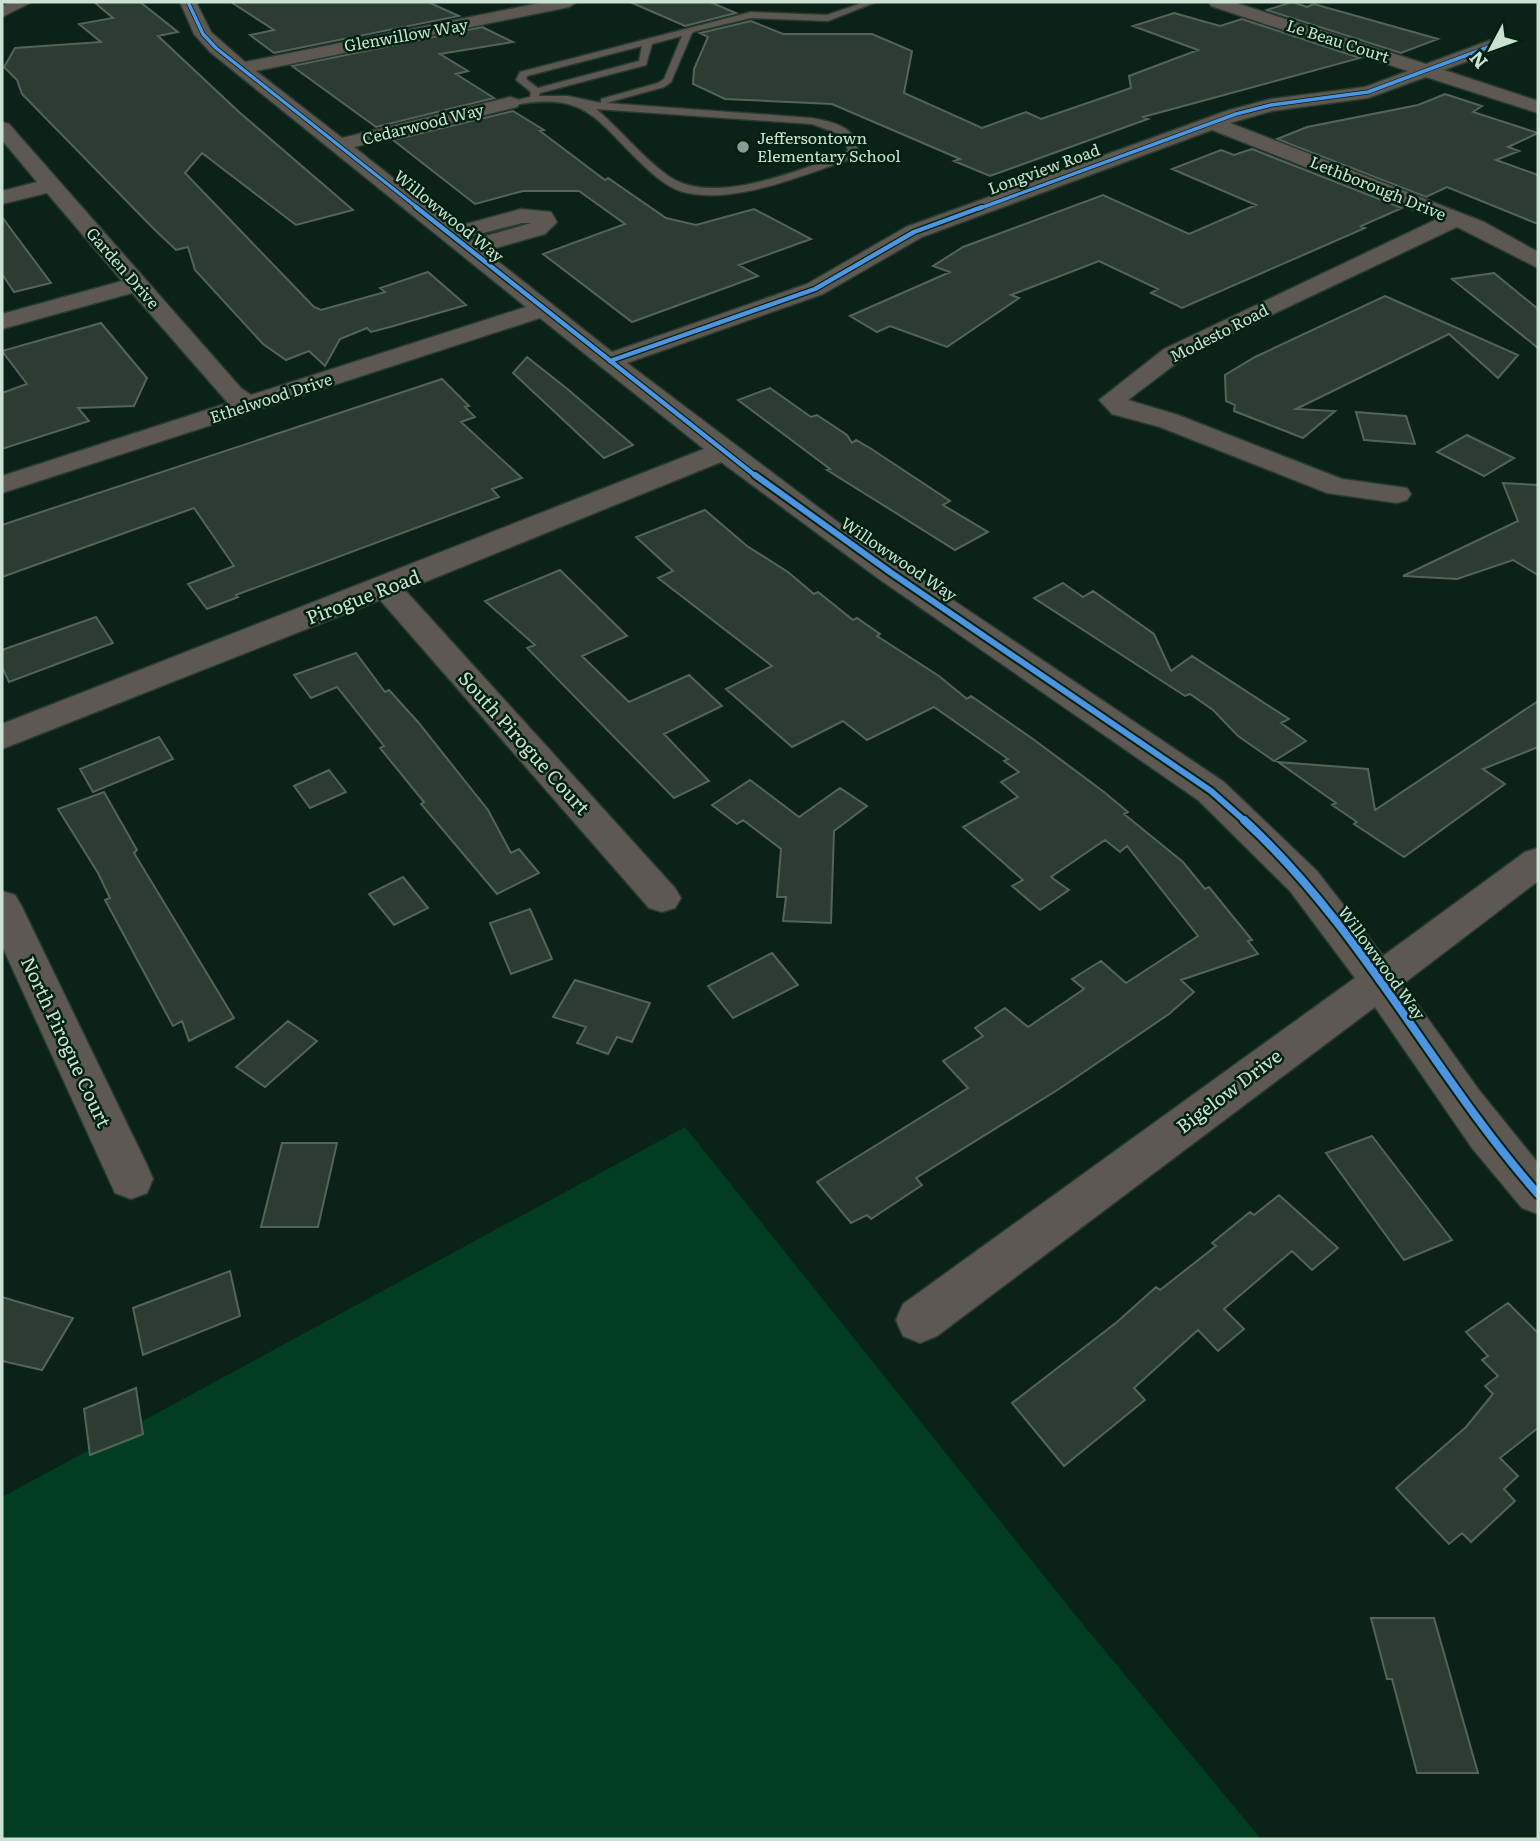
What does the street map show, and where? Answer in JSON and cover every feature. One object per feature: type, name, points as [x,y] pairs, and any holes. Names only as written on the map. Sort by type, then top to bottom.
[{"type":"street","points":[[2,12],[24,2]]},
{"type":"street","name":"Willowwood Way","points":[[188,2],[203,34],[541,310],[722,450],[859,550],[1211,791],[1258,831],[1293,869],[1350,940],[1405,1021],[1538,1194]]},
{"type":"street","points":[[471,2],[501,18]]},
{"type":"street","name":"Glenwillow Way","points":[[242,68],[359,42],[501,18],[569,2]]},
{"type":"street","name":"Le Beau Court","points":[[1217,2],[1538,107]]},
{"type":"street","name":"Longview Road","points":[[610,361],[815,289],[914,232],[1252,109],[1368,92],[1502,42]]},
{"type":"street","name":"Cedarwood Way","points":[[337,145],[510,103]]},
{"type":"street","name":"Lethborough Drive","points":[[1213,123],[1501,238],[1538,261]]},
{"type":"street","name":"Garden Drive","points":[[2,128],[232,394],[248,405]]},
{"type":"street","points":[[2,198],[51,185]]},
{"type":"street","name":"Modesto Road","points":[[1397,494],[1337,487],[1169,421],[1121,408],[1112,400],[1173,354],[1201,339],[1456,219]]},
{"type":"street","points":[[2,322],[137,284]]},
{"type":"street","name":"Ethelwood Drive","points":[[2,485],[541,310]]},
{"type":"street","name":"Pirogue Road","points":[[2,737],[386,588],[699,463],[722,450]]},
{"type":"street","name":"South Pirogue Court","points":[[386,588],[662,898]]},
{"type":"street","name":"Bigelow Drive","points":[[920,1320],[1538,862]]},
{"type":"street","name":"North Pirogue Court","points":[[2,905],[131,1179]]},
{"type":"lane","points":[[586,105],[667,181],[697,190],[735,190],[847,157],[853,151],[854,142],[847,132],[812,121],[586,105],[535,94],[521,80],[521,75],[688,32],[739,16],[828,18],[872,2]]},
{"type":"lane","points":[[586,105],[662,85],[668,80],[688,32]]},
{"type":"lane","points":[[510,103],[643,63],[648,42]]},
{"type":"green space","points":[[685,1127],[1072,1611],[1261,1839],[2,1839],[2,1497]]},
{"type":"building","points":[[94,2],[140,2],[178,32],[158,36],[239,112],[353,210],[296,225],[202,153],[185,173],[314,307],[321,310],[385,292],[380,288],[428,272],[466,305],[371,332],[367,328],[340,339],[325,366],[309,351],[286,360],[263,344],[195,270],[188,247],[176,250],[152,227],[22,94],[17,80],[4,67],[15,48],[101,42],[79,24],[113,18]]},
{"type":"building","points":[[231,2],[428,2],[459,16],[274,53],[250,35],[274,30]]},
{"type":"building","points":[[630,2],[710,2],[736,13],[685,26]]},
{"type":"building","points":[[1292,2],[1307,7],[1314,4],[1438,39],[1401,53],[1267,10]]},
{"type":"building","points":[[1174,13],[1220,26],[1242,19],[1360,58],[1143,117],[1148,119],[990,176],[954,161],[960,159],[832,104],[725,99],[693,84],[694,69],[708,37],[700,33],[751,21],[783,34],[872,34],[912,51],[904,93],[982,128],[1026,112],[1041,119],[1131,88],[1129,76],[1198,50],[1133,26]]},
{"type":"building","points":[[482,27],[513,42],[440,54],[468,71],[456,74],[494,98],[376,127],[292,66]]},
{"type":"building","points":[[1445,94],[1482,106],[1473,112],[1538,133],[1508,147],[1519,151],[1496,160],[1538,175],[1538,224],[1447,187],[1426,197],[1277,139],[1307,127],[1418,105]]},
{"type":"building","points":[[513,111],[544,130],[540,131],[605,180],[608,178],[666,218],[696,225],[754,209],[811,239],[739,265],[758,276],[632,322],[543,254],[625,224],[579,191],[523,191],[475,204],[393,140]]},
{"type":"building","points":[[1252,149],[1402,208],[1361,226],[1365,228],[1182,308],[1151,293],[1158,289],[1099,261],[1011,295],[1019,298],[947,347],[890,326],[877,332],[850,316],[950,272],[933,266],[963,247],[1103,195],[1189,234],[1256,205],[1172,169],[1221,150],[1234,155]]},
{"type":"building","points":[[2,217],[51,283],[14,292],[2,274]]},
{"type":"building","points":[[1494,273],[1538,309],[1538,348],[1452,279]]},
{"type":"building","points":[[1385,296],[1518,355],[1498,378],[1449,334],[1296,409],[1335,411],[1303,438],[1234,411],[1235,405],[1226,401],[1225,375],[1255,357]]},
{"type":"building","points":[[101,323],[147,378],[134,406],[78,408],[89,421],[2,449],[2,393],[27,384],[2,351]]},
{"type":"building","points":[[527,357],[633,445],[604,458],[513,373]]},
{"type":"building","points":[[442,379],[469,406],[465,407],[475,417],[461,422],[522,478],[492,489],[499,497],[236,595],[238,597],[207,609],[188,584],[234,566],[194,508],[2,577],[2,525]]},
{"type":"building","points":[[770,388],[811,417],[817,415],[847,435],[852,443],[856,440],[870,448],[950,501],[943,505],[988,532],[955,550],[827,470],[830,469],[738,400]]},
{"type":"building","points":[[1356,412],[1406,416],[1415,444],[1364,440]]},
{"type":"building","points":[[1467,435],[1514,458],[1484,476],[1437,452]]},
{"type":"building","points":[[1503,483],[1538,485],[1538,575],[1513,560],[1457,579],[1403,576],[1518,521]]},
{"type":"building","points":[[705,510],[747,546],[788,572],[814,594],[818,592],[853,620],[857,618],[880,634],[877,636],[939,676],[967,699],[971,696],[1104,792],[1128,812],[1124,814],[1183,862],[1205,889],[1209,887],[1252,940],[1248,941],[1258,954],[1181,980],[1194,992],[1169,1014],[1059,1089],[916,1178],[922,1185],[871,1219],[867,1215],[851,1223],[817,1182],[968,1088],[943,1061],[983,1036],[975,1028],[1005,1008],[1028,1027],[1084,989],[1072,979],[1101,961],[1126,983],[1198,936],[1127,846],[1120,852],[1105,840],[1051,877],[1069,890],[1040,910],[1012,886],[1023,880],[963,827],[1018,797],[1001,782],[1019,772],[1004,761],[1008,759],[934,707],[867,740],[843,721],[792,747],[726,689],[772,666],[658,578],[673,571],[636,537]]},
{"type":"building","points":[[560,570],[627,636],[582,656],[629,702],[689,675],[722,706],[664,734],[709,781],[674,798],[527,648],[535,645],[485,601]]},
{"type":"building","points":[[1063,583],[1083,597],[1093,591],[1154,634],[1171,671],[1192,656],[1289,719],[1281,723],[1306,741],[1274,761],[1238,736],[1213,710],[1190,694],[1185,696],[1034,598]]},
{"type":"building","points":[[96,617],[113,643],[9,682],[2,667],[2,650]]},
{"type":"building","points":[[356,653],[385,692],[389,690],[418,722],[488,810],[511,853],[519,849],[539,873],[497,894],[421,804],[424,802],[380,748],[384,746],[337,687],[311,698],[294,675]]},
{"type":"building","points":[[1538,701],[1538,747],[1483,769],[1505,784],[1404,857],[1354,824],[1357,822],[1332,805],[1336,803],[1278,762],[1368,769],[1375,810]]},
{"type":"building","points":[[159,737],[173,759],[93,792],[80,769]]},
{"type":"building","points":[[329,770],[346,792],[310,808],[294,786]]},
{"type":"building","points":[[750,780],[799,817],[840,788],[867,806],[834,831],[831,923],[783,921],[786,897],[777,897],[781,849],[743,820],[737,824],[712,805]]},
{"type":"building","points":[[104,792],[137,850],[134,853],[234,1018],[189,1041],[182,1021],[173,1026],[105,900],[110,898],[98,873],[58,809]]},
{"type":"building","points":[[403,877],[428,908],[394,925],[369,894]]},
{"type":"building","points":[[530,909],[552,959],[511,974],[490,923]]},
{"type":"building","points":[[772,953],[798,985],[733,1018],[708,986]]},
{"type":"building","points":[[575,980],[650,1003],[632,1042],[617,1037],[608,1054],[577,1043],[586,1027],[553,1017]]},
{"type":"building","points":[[288,1021],[317,1041],[265,1087],[236,1067]]},
{"type":"building","points":[[1372,1136],[1452,1240],[1404,1260],[1326,1153]]},
{"type":"building","points":[[282,1143],[337,1143],[318,1227],[261,1227]]},
{"type":"building","points":[[1279,1195],[1338,1248],[1312,1270],[1292,1251],[1224,1309],[1244,1329],[1218,1351],[1198,1330],[1134,1388],[1145,1400],[1064,1466],[1012,1403],[1117,1322],[1156,1287],[1160,1290],[1216,1246],[1212,1243],[1250,1212],[1254,1215]]},
{"type":"building","points":[[230,1271],[240,1316],[143,1355],[133,1308]]},
{"type":"building","points":[[2,1297],[73,1318],[42,1370],[2,1361]]},
{"type":"building","points":[[1508,1303],[1538,1333],[1538,1428],[1500,1458],[1518,1476],[1504,1489],[1515,1501],[1471,1542],[1462,1533],[1449,1544],[1396,1488],[1466,1427],[1493,1394],[1485,1386],[1498,1376],[1482,1360],[1488,1356],[1466,1332]]},
{"type":"building","points":[[136,1388],[143,1434],[90,1455],[84,1409]]},
{"type":"building","points":[[1371,1618],[1434,1618],[1478,1773],[1417,1773],[1392,1679],[1387,1679]]},
{"type":"cycle path","points":[[188,2],[203,34],[216,48],[712,442],[836,535],[1158,754],[1231,808],[1321,901],[1464,1103],[1538,1194]]},
{"type":"cycle path","points":[[610,361],[815,289],[914,232],[1236,114],[1271,105],[1368,92],[1502,42]]},
{"type":"place","name":"Jeffersontown Elementary School","points":[[743,147]]}]
